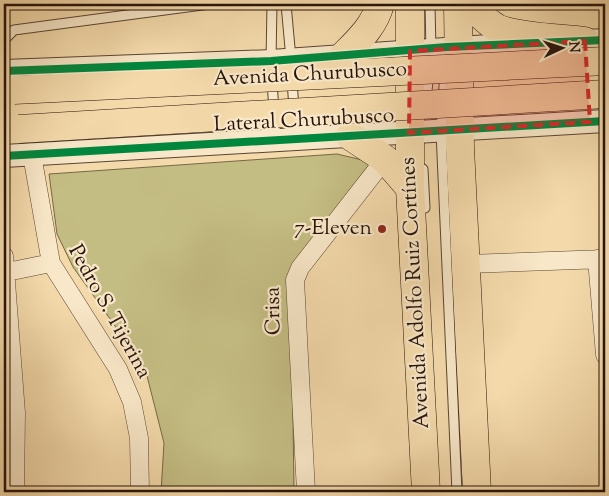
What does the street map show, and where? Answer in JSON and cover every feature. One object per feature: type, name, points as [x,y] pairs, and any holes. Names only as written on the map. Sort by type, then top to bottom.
[{"type":"main road","points":[[344,55],[362,37],[378,14],[380,4]]},
{"type":"main road","name":"Avenida Adolfo Ruiz Cortínes","points":[[410,4],[438,47],[429,130],[467,264],[476,492]]},
{"type":"main road","name":"Avenida Adolfo Ruiz Cortínes","points":[[426,492],[410,188],[429,130],[438,47],[458,4]]},
{"type":"main road","points":[[472,4],[479,14],[498,28],[525,34],[595,40]]},
{"type":"main road","name":"Avenida Churubusco","points":[[9,80],[605,61]]},
{"type":"main road","name":"Avenida Churubusco","points":[[19,129],[605,94]]},
{"type":"main road","points":[[350,136],[385,159],[410,188]]},
{"type":"street","points":[[9,80],[438,47],[595,40],[598,121]]},
{"type":"street","points":[[519,44],[523,126]]},
{"type":"street","name":"Lateral Churubusco","points":[[4,156],[598,121]]},
{"type":"street","name":"Pedro S. Tijerina","points":[[32,155],[51,263],[118,369],[132,402],[139,438],[140,492]]},
{"type":"street","name":"Crisa","points":[[306,492],[295,280],[300,268],[385,159]]},
{"type":"street","points":[[467,264],[601,259],[605,355]]},
{"type":"street","points":[[15,492],[10,413],[5,264],[51,263]]},
{"type":"lane","points":[[4,40],[14,30],[210,4]]},
{"type":"lane","points":[[272,4],[281,60],[286,140]]},
{"type":"lane","points":[[286,4],[281,60],[286,140]]},
{"type":"lane","points":[[430,4],[438,47]]},
{"type":"lane","points":[[429,130],[457,492]]},
{"type":"lane","points":[[423,161],[425,216]]},
{"type":"highlighted area","points":[[585,41],[590,122],[409,133],[410,51]]},
{"type":"shaded area","points":[[337,154],[371,162],[291,267],[294,492],[161,492],[164,443],[145,368],[73,267],[57,234],[49,174]]},
{"type":"cycle path","points":[[4,71],[271,61],[447,47],[605,40]]},
{"type":"cycle path","points":[[4,156],[605,121]]},
{"type":"place","name":"7-Eleven","points":[[382,229]]}]
